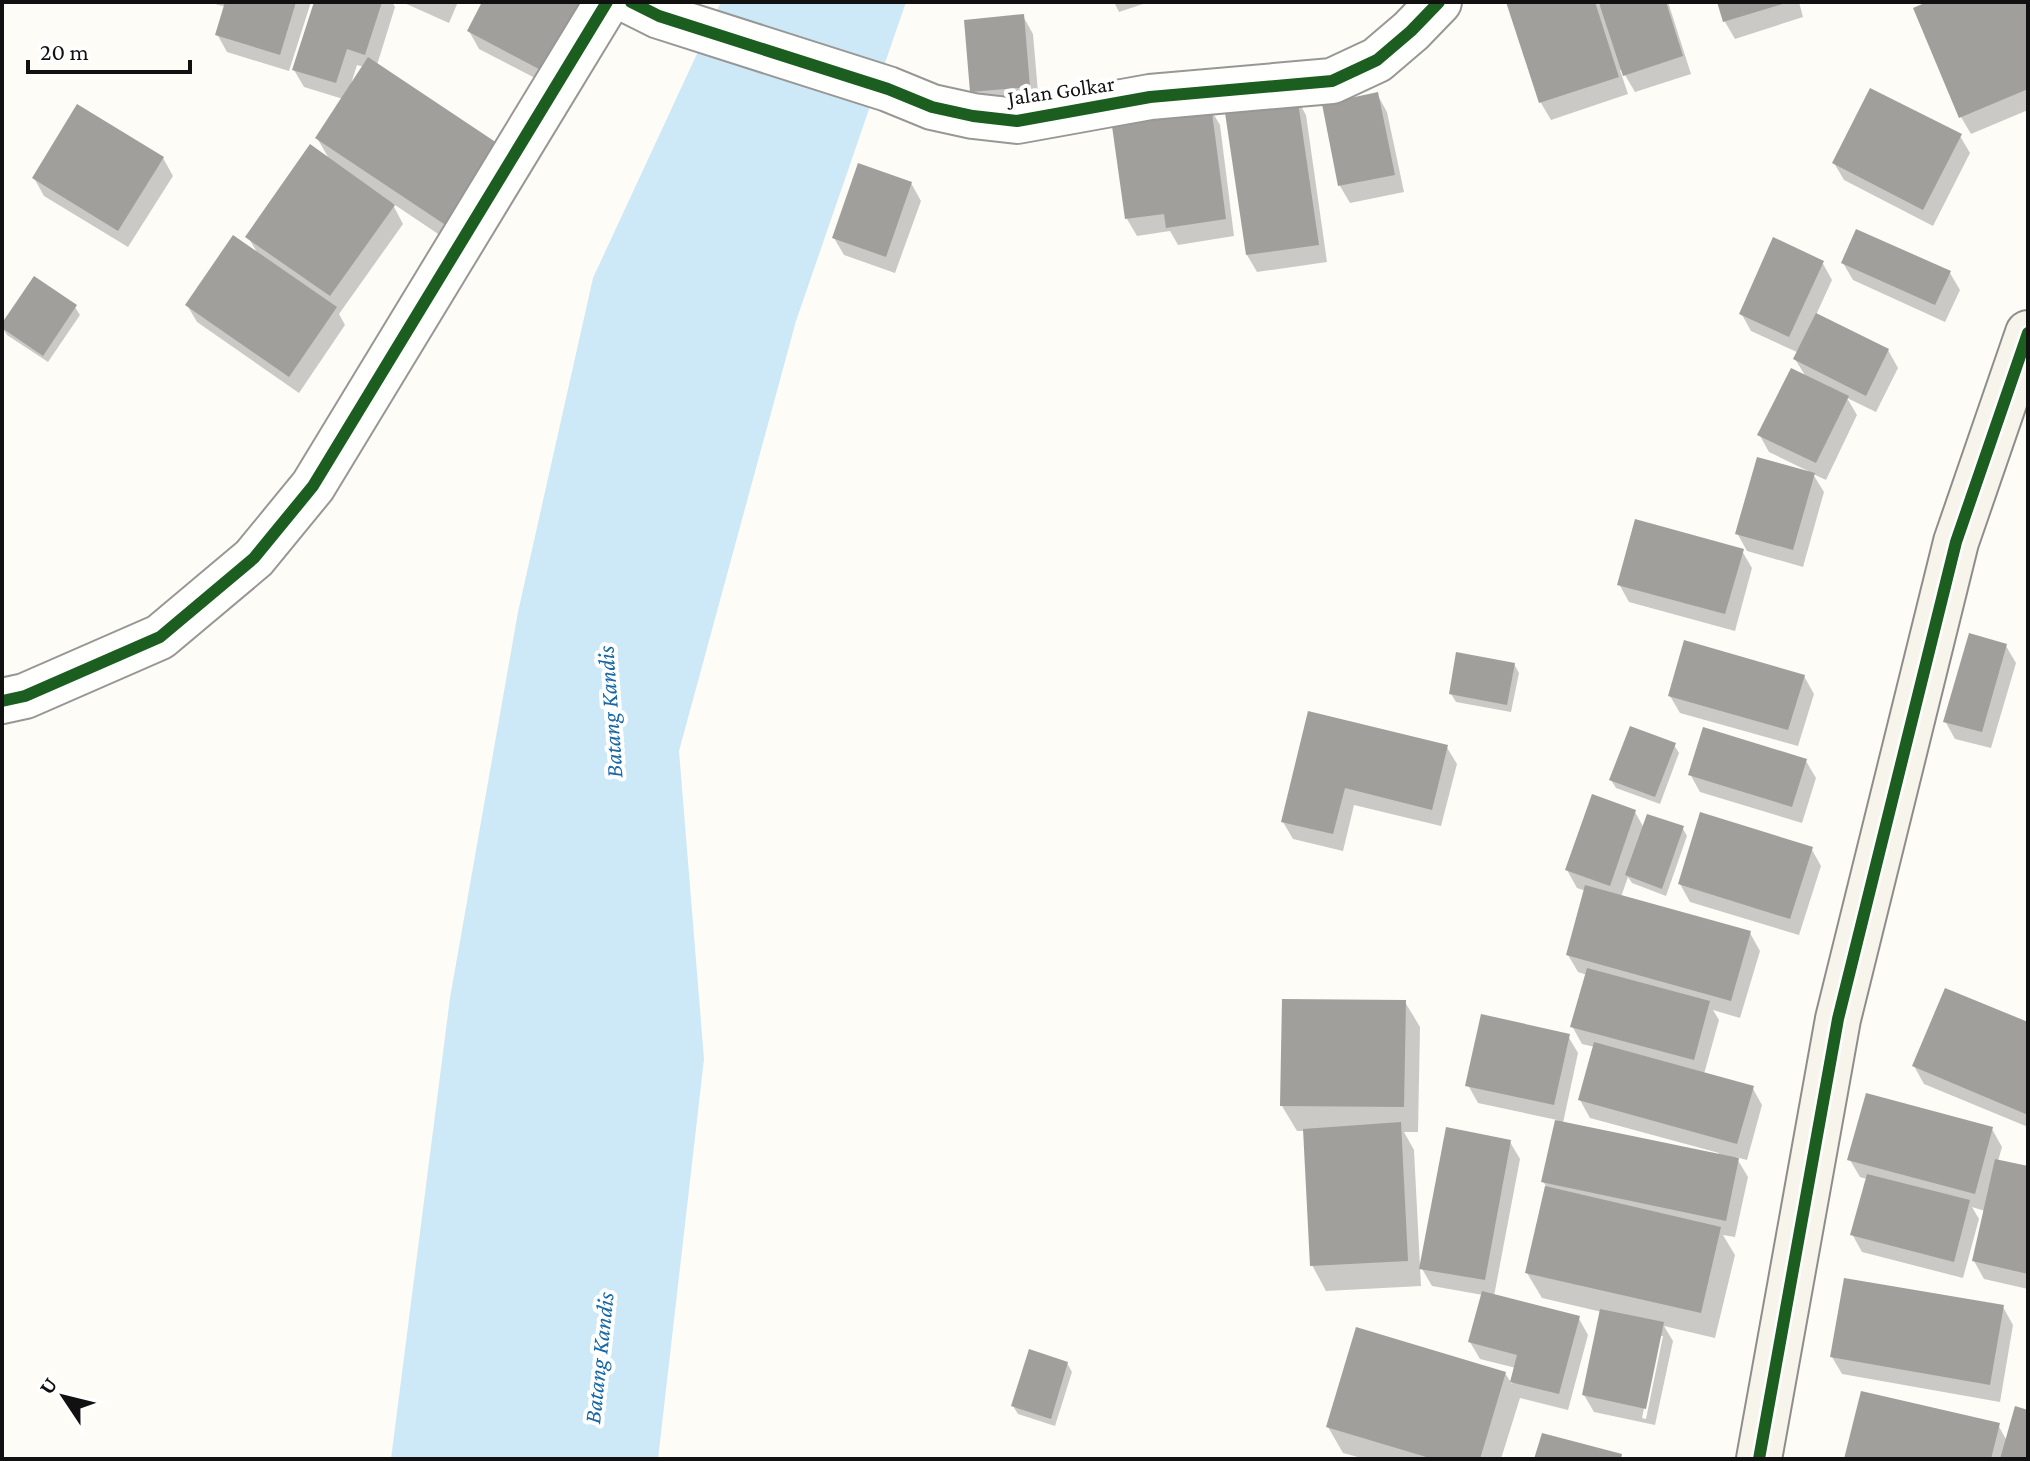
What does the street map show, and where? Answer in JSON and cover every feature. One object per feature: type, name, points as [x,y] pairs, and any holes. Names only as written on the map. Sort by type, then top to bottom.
[{"type":"street","points":[[2,701],[25,696],[160,637],[254,558],[313,486],[607,2]]},
{"type":"street","name":"Jalan Golkar","points":[[645,9],[888,89],[932,107],[1017,121],[1150,97],[1332,81],[1377,60],[1439,2]]},
{"type":"street","points":[[1759,1459],[1838,1019],[1956,542],[2028,333]]},
{"type":"water","name":"Batang Kandis","points":[[721,2],[906,2],[796,321],[679,751],[704,1059],[658,1459],[391,1459],[450,998],[518,612],[593,278]]},
{"type":"building","points":[[225,2],[296,2],[280,55],[215,35]]},
{"type":"building","points":[[314,2],[382,2],[365,55],[347,49],[336,83],[292,70]]},
{"type":"building","points":[[482,2],[596,2],[556,78],[467,31]]},
{"type":"building","points":[[1506,2],[1595,2],[1619,77],[1539,103]]},
{"type":"building","points":[[1666,2],[1683,56],[1623,76],[1599,3]]},
{"type":"building","points":[[1717,2],[1786,2],[1786,3],[1723,22]]},
{"type":"building","points":[[1927,2],[2026,2],[2028,89],[1959,118],[1913,8]]},
{"type":"building","points":[[1024,14],[1030,87],[970,92],[964,20]]},
{"type":"building","points":[[368,57],[503,147],[450,228],[315,138]]},
{"type":"building","points":[[1870,88],[1962,134],[1923,210],[1832,163]]},
{"type":"building","points":[[1378,92],[1395,175],[1338,186],[1322,104]]},
{"type":"building","points":[[1297,95],[1319,245],[1246,255],[1224,106]]},
{"type":"building","points":[[77,104],[164,157],[118,231],[32,178]]},
{"type":"building","points":[[1211,105],[1226,219],[1166,228],[1164,214],[1125,219],[1111,119]]},
{"type":"building","points":[[310,144],[395,205],[330,296],[245,237]]},
{"type":"building","points":[[858,163],[912,182],[886,257],[832,238]]},
{"type":"building","points":[[1856,229],[1951,271],[1935,305],[1841,263]]},
{"type":"building","points":[[233,235],[337,307],[289,377],[185,305]]},
{"type":"building","points":[[1773,237],[1824,261],[1789,337],[1739,314]]},
{"type":"building","points":[[34,276],[77,305],[43,356],[2,328],[2,323]]},
{"type":"building","points":[[1816,313],[1889,349],[1866,396],[1793,359]]},
{"type":"building","points":[[1791,368],[1849,396],[1816,463],[1757,435]]},
{"type":"building","points":[[1757,457],[1815,473],[1793,550],[1735,534]]},
{"type":"building","points":[[1635,519],[1744,549],[1725,614],[1617,585]]},
{"type":"building","points":[[1969,633],[2007,644],[1982,732],[1943,722]]},
{"type":"building","points":[[1684,640],[1805,675],[1788,730],[1668,696]]},
{"type":"building","points":[[1456,652],[1515,663],[1507,705],[1449,694]]},
{"type":"building","points":[[1308,711],[1448,745],[1432,810],[1345,788],[1333,834],[1281,822]]},
{"type":"building","points":[[1630,726],[1676,743],[1655,797],[1609,780]]},
{"type":"building","points":[[1703,727],[1807,759],[1792,807],[1688,775]]},
{"type":"building","points":[[1592,794],[1636,810],[1610,886],[1565,870]]},
{"type":"building","points":[[1700,812],[1813,847],[1790,919],[1678,884]]},
{"type":"building","points":[[1647,814],[1684,826],[1662,889],[1625,875]]},
{"type":"building","points":[[1585,885],[1751,931],[1731,1001],[1566,955]]},
{"type":"building","points":[[1587,968],[1710,1001],[1694,1060],[1570,1027]]},
{"type":"building","points":[[1945,988],[2028,1022],[2028,1115],[1912,1066]]},
{"type":"building","points":[[1282,999],[1406,1000],[1404,1107],[1280,1106]]},
{"type":"building","points":[[1481,1014],[1570,1034],[1554,1105],[1465,1086]]},
{"type":"building","points":[[1594,1042],[1754,1086],[1737,1144],[1578,1100]]},
{"type":"building","points":[[1866,1093],[1993,1127],[1975,1194],[1847,1160]]},
{"type":"building","points":[[1555,1120],[1739,1158],[1726,1221],[1541,1182]]},
{"type":"building","points":[[1401,1122],[1408,1261],[1310,1266],[1303,1129]]},
{"type":"building","points":[[1446,1127],[1511,1140],[1485,1280],[1419,1269]]},
{"type":"building","points":[[1995,1159],[2028,1166],[2028,1274],[1972,1261]]},
{"type":"building","points":[[1867,1174],[1970,1200],[1954,1262],[1850,1235]]},
{"type":"building","points":[[1545,1186],[1721,1227],[1701,1313],[1525,1273]]},
{"type":"building","points":[[1844,1278],[2004,1305],[1990,1385],[1830,1357]]},
{"type":"building","points":[[1482,1291],[1580,1316],[1559,1394],[1510,1382],[1517,1355],[1468,1342]]},
{"type":"building","points":[[1600,1309],[1664,1322],[1646,1409],[1582,1395]]},
{"type":"building","points":[[1356,1327],[1506,1372],[1480,1459],[1433,1459],[1326,1427]]},
{"type":"building","points":[[1029,1349],[1068,1362],[1051,1419],[1011,1406]]},
{"type":"building","points":[[1861,1391],[2000,1423],[1991,1459],[1844,1459]]},
{"type":"building","points":[[2015,1406],[2028,1410],[2028,1459],[2000,1459]]},
{"type":"building","points":[[1542,1433],[1622,1454],[1621,1459],[1534,1459]]},
{"type":"cycle path","points":[[2,701],[25,696],[160,637],[254,558],[313,486],[607,2]]},
{"type":"cycle path","points":[[631,2],[659,16],[888,89],[932,107],[1017,121],[1150,97],[1332,81],[1377,60],[1439,2]]},
{"type":"cycle path","points":[[1759,1459],[1838,1019],[1956,542],[2028,333]]}]
